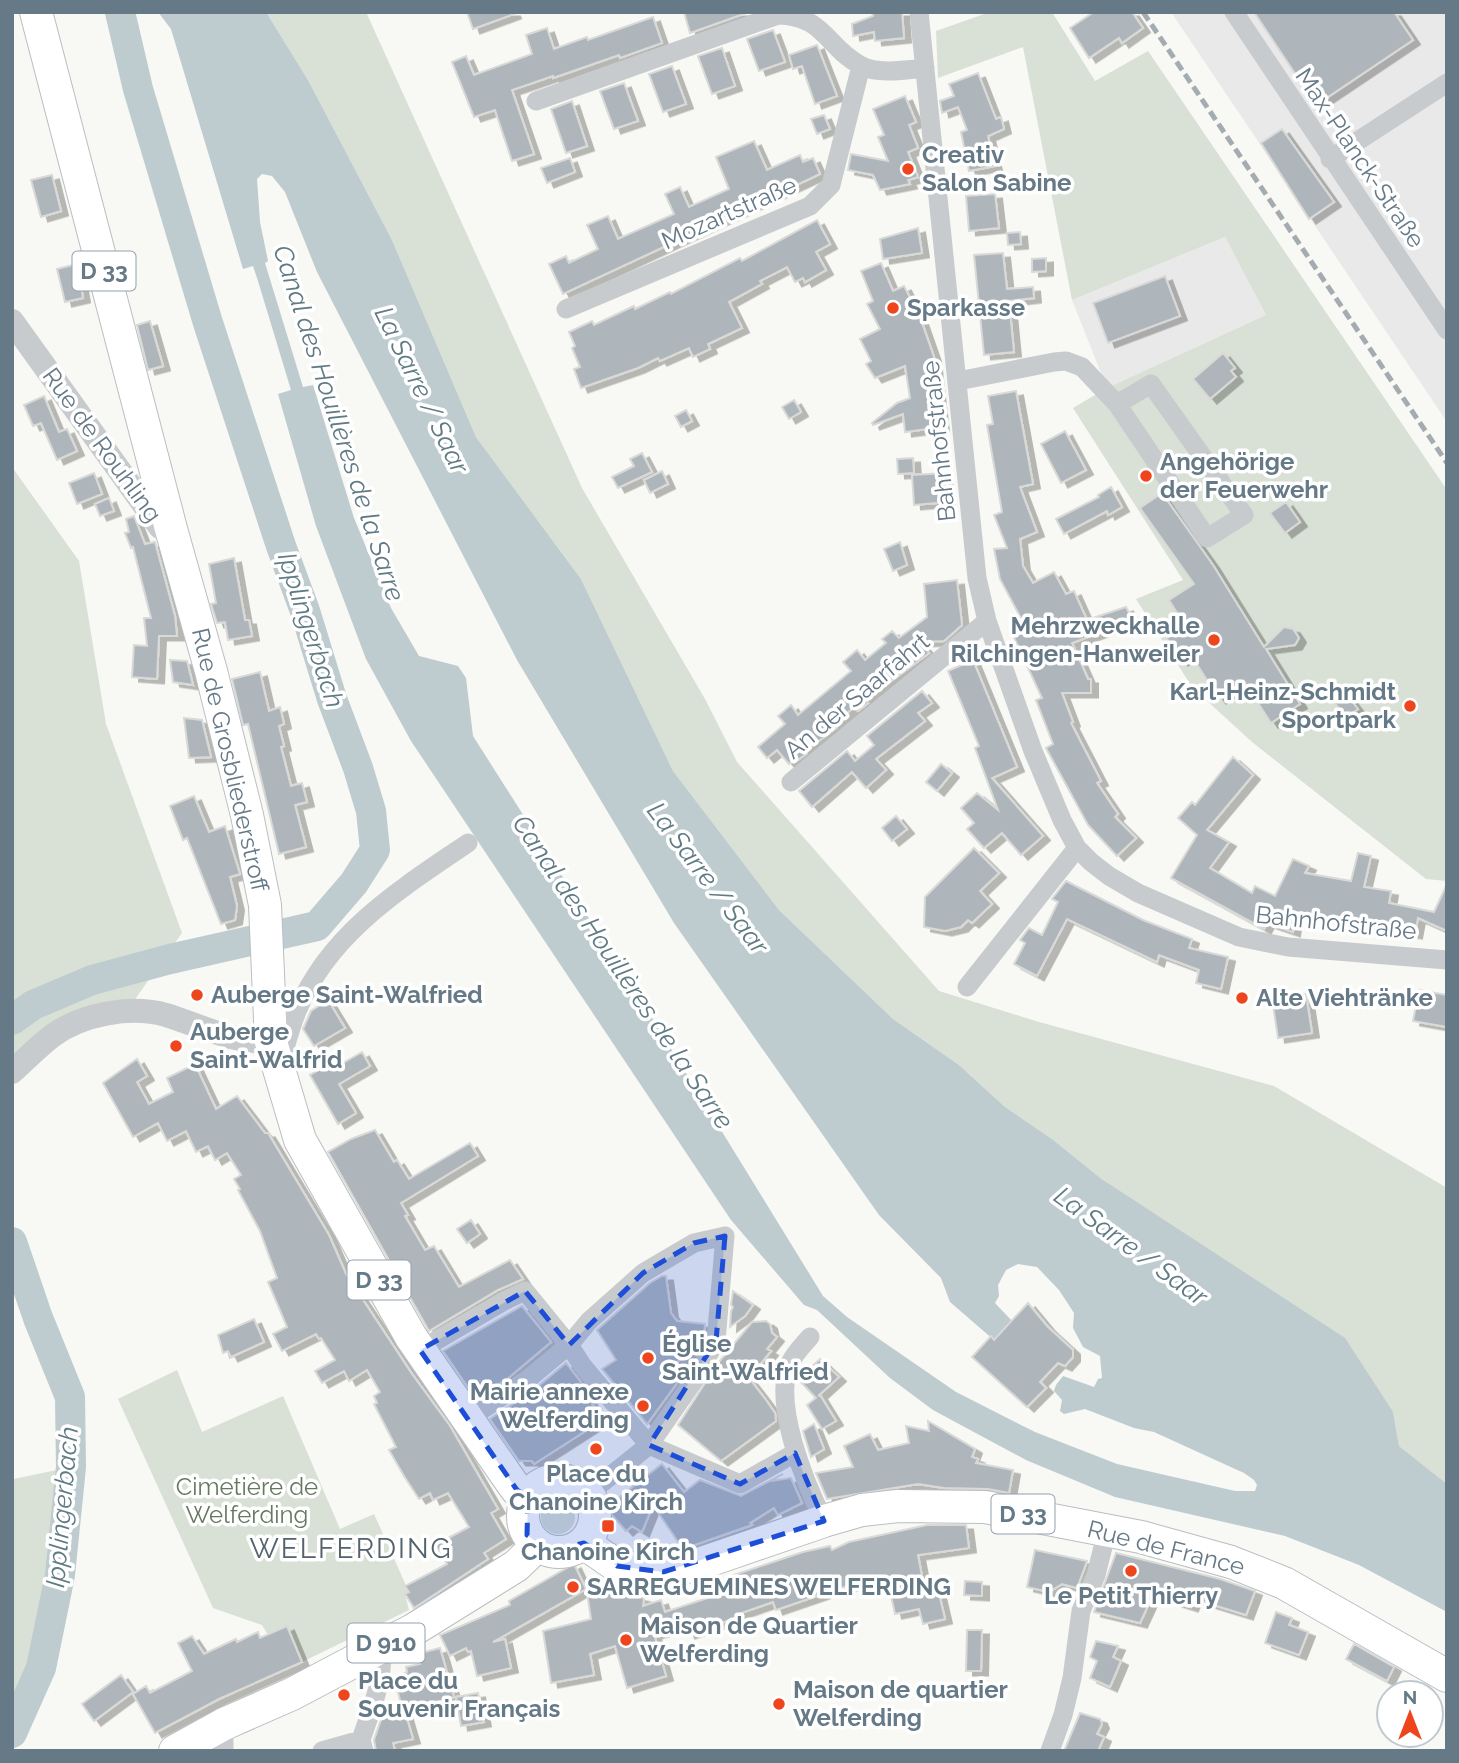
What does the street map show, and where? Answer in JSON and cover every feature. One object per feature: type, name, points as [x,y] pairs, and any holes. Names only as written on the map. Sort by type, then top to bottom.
[{"type":"main road","name":"Rue de Grosbliederstroff","points":[[36,12],[247,815],[265,905],[274,1056],[300,1140],[420,1350],[517,1490],[528,1497]]},
{"type":"main road","points":[[555,1480],[576,1485],[588,1494],[595,1511],[594,1523],[584,1543],[561,1553],[537,1546],[527,1535],[523,1521],[524,1506],[536,1488],[555,1480]]},
{"type":"main road","name":"Rue de France","points":[[584,1543],[617,1566],[663,1572],[696,1565],[862,1510],[898,1506],[985,1507],[1141,1537],[1256,1570],[1284,1583],[1447,1676]]},
{"type":"main road","name":"D 910","points":[[175,1751],[224,1737],[292,1694],[422,1624],[516,1566],[537,1546]]},
{"type":"street","name":"Bahnhofstraße","points":[[919,12],[974,550],[987,621],[1033,751],[1077,848],[1109,876],[1138,893],[1239,937],[1288,947],[1447,961]]},
{"type":"street","name":"Max-Planck-Straße","points":[[1234,12],[1447,330]]},
{"type":"street","points":[[536,101],[778,15],[794,15],[810,21],[861,66],[896,70],[925,68]]},
{"type":"street","name":"Mozartstraße","points":[[566,309],[810,206],[821,198],[831,185],[861,66]]},
{"type":"street","points":[[1331,159],[1447,83]]},
{"type":"street","name":"Rue de Rouhling","points":[[12,321],[160,527],[171,529]]},
{"type":"street","points":[[958,381],[1066,362],[1082,367],[1117,404],[1207,538],[1244,515],[1151,384],[1117,404]]},
{"type":"street","name":"An der Saarfahrt","points":[[792,782],[987,621]]},
{"type":"street","points":[[12,1072],[53,1035],[80,1021],[116,1013],[164,1015],[246,1042],[274,1056],[298,1007],[325,962],[364,916],[468,843]]},
{"type":"street","points":[[967,987],[1077,848]]},
{"type":"street","points":[[468,1419],[528,1379],[569,1346],[589,1321],[643,1273],[694,1243],[725,1236],[716,1340],[695,1379],[649,1444],[588,1494]]},
{"type":"street","points":[[420,1350],[504,1301],[525,1292],[649,1444],[740,1484],[795,1453]]},
{"type":"street","points":[[810,1337],[789,1364],[785,1393],[795,1453],[824,1521]]},
{"type":"street","points":[[1050,1751],[1066,1702],[1081,1611],[1096,1575],[1107,1531]]},
{"type":"street","points":[[322,1751],[363,1745],[381,1674],[382,1657],[379,1647]]},
{"type":"highlighted area","points":[[725,1236],[716,1341],[649,1445],[740,1484],[795,1453],[824,1521],[663,1572],[617,1566],[584,1543],[549,1551],[527,1535],[528,1497],[517,1490],[420,1350],[525,1291],[569,1345],[643,1273],[694,1243]]},
{"type":"shaded area","points":[[1171,12],[1447,12],[1447,422]]},
{"type":"shaded area","points":[[1225,237],[1266,315],[1107,388],[1072,300]]},
{"type":"green space","points":[[266,12],[366,12],[582,488],[705,699],[737,762],[939,991],[1039,1022],[1274,1086],[1447,1188],[1447,1484],[1399,1446],[1393,1412],[1052,1139],[1005,1107],[959,1065],[893,1019],[779,910],[673,771],[581,579],[476,437],[392,240],[308,80]]},
{"type":"green space","points":[[990,12],[1052,12],[1095,81],[1148,51],[1447,490],[1447,881],[1426,879],[1252,742],[1192,687],[1136,599],[1183,580],[1073,408],[1107,388],[1266,315],[1225,237],[1072,300],[1023,47],[938,78],[936,31]]},
{"type":"green space","points":[[12,467],[79,561],[106,724],[182,933],[126,1012],[107,1014],[12,1072]]},
{"type":"green space","name":"Cimetière de Welferding","points":[[177,1370],[202,1432],[283,1396],[340,1529],[374,1514],[409,1592],[405,1594],[409,1610],[302,1662],[287,1626],[268,1635],[262,1625],[213,1608],[118,1399]]},
{"type":"green space","points":[[71,1467],[60,1575],[41,1668],[12,1733],[14,1479]]},
{"type":"green space","points":[[558,1500],[570,1505],[575,1517],[570,1529],[558,1534],[546,1529],[541,1517],[546,1505]]},
{"type":"water","name":"La Sarre / Saar","points":[[158,12],[266,12],[308,80],[392,240],[476,437],[581,579],[673,771],[779,910],[893,1019],[959,1065],[1005,1107],[1052,1139],[1103,1180],[1345,1338],[1393,1412],[1399,1446],[1447,1484],[1447,1612],[1359,1565],[1285,1536],[1115,1497],[1026,1460],[933,1410],[890,1378],[817,1310],[804,1305],[731,1220],[411,741],[366,659],[316,526],[278,394],[291,390],[258,281],[253,266],[243,269],[171,29]],"holes":[[[262,174],[272,176],[285,192],[317,272],[517,660],[674,923],[879,1215],[941,1278],[950,1302],[994,1340],[1012,1321],[995,1303],[999,1296],[998,1285],[1006,1270],[1018,1264],[1037,1267],[1059,1290],[1074,1313],[1073,1328],[1083,1347],[1100,1356],[1102,1378],[1098,1379],[1094,1387],[1063,1376],[1056,1385],[1054,1391],[1062,1400],[1060,1411],[1064,1414],[1085,1409],[1134,1428],[1154,1432],[1244,1473],[1254,1480],[1257,1485],[1255,1491],[1235,1491],[1117,1464],[1035,1432],[956,1392],[847,1317],[823,1296],[649,1013],[473,736],[466,678],[458,666],[419,656],[391,608],[354,518],[313,385],[303,387],[265,263],[268,261],[260,222],[257,179]]]},
{"type":"building","points":[[467,12],[513,12],[514,14],[473,29]]},
{"type":"building","points":[[684,12],[749,12],[690,33]]},
{"type":"building","points":[[872,12],[902,12],[904,38],[875,41],[874,32],[853,36],[852,24],[873,16]]},
{"type":"building","points":[[1094,12],[1132,12],[1143,28],[1122,43],[1119,38],[1089,58],[1070,28]]},
{"type":"building","points":[[1254,12],[1394,12],[1413,40],[1316,105]]},
{"type":"building","points":[[653,17],[662,43],[512,90],[534,154],[512,161],[495,110],[474,117],[452,62],[466,56],[474,75],[532,54],[526,35],[547,28],[554,49]]},
{"type":"building","points":[[773,30],[785,62],[759,71],[747,39]]},
{"type":"building","points":[[817,45],[837,96],[815,104],[802,66],[793,69],[789,55]]},
{"type":"building","points":[[722,48],[735,86],[712,94],[698,56]]},
{"type":"building","points":[[672,66],[686,104],[663,112],[649,74]]},
{"type":"building","points":[[978,73],[996,119],[1001,117],[1004,129],[988,136],[995,166],[969,171],[961,132],[967,130],[958,107],[942,113],[940,101],[954,96],[949,84]]},
{"type":"building","points":[[624,83],[638,121],[614,129],[600,91]]},
{"type":"building","points":[[905,96],[916,122],[909,125],[918,148],[908,152],[918,177],[908,180],[910,184],[880,190],[873,175],[848,170],[851,154],[888,161],[878,137],[884,135],[873,109]]},
{"type":"building","points":[[572,101],[587,146],[566,153],[551,109]]},
{"type":"building","points":[[824,115],[830,129],[817,134],[811,119]]},
{"type":"building","points":[[1282,129],[1334,202],[1309,219],[1261,143]]},
{"type":"building","points":[[754,141],[767,170],[800,155],[803,162],[813,158],[820,174],[563,294],[549,264],[566,256],[569,263],[598,249],[587,225],[608,216],[618,239],[674,214],[665,194],[680,187],[689,207],[729,189],[716,157]]},
{"type":"building","points":[[570,158],[575,172],[547,183],[541,168]]},
{"type":"building","points":[[52,175],[61,211],[41,217],[31,180]]},
{"type":"building","points":[[995,194],[999,228],[969,231],[966,196]]},
{"type":"building","points":[[817,220],[830,244],[816,252],[826,270],[805,282],[803,278],[795,282],[787,267],[729,302],[742,328],[708,344],[710,349],[693,357],[689,348],[660,361],[658,358],[581,388],[574,369],[580,367],[569,332],[592,321],[594,325],[634,306],[635,309],[670,292],[671,294],[740,258],[742,261]]},
{"type":"building","points":[[918,228],[922,253],[883,259],[880,239]]},
{"type":"building","points":[[1020,232],[1021,244],[1008,245],[1007,233]]},
{"type":"building","points":[[1003,253],[1007,289],[1033,287],[1034,298],[1009,301],[1014,352],[984,355],[974,255]]},
{"type":"building","points":[[1046,258],[1046,271],[1032,272],[1032,259]]},
{"type":"building","points":[[881,263],[893,291],[904,286],[920,317],[934,357],[942,427],[905,432],[903,414],[873,425],[872,423],[897,403],[910,398],[905,366],[875,378],[866,364],[871,361],[860,339],[880,329],[867,304],[873,301],[861,271]]},
{"type":"building","points":[[77,264],[83,298],[65,302],[57,269]]},
{"type":"building","points":[[1165,276],[1180,316],[1108,343],[1093,303]]},
{"type":"building","points":[[150,321],[163,366],[148,370],[137,325]]},
{"type":"building","points":[[1223,353],[1235,368],[1231,371],[1236,377],[1210,399],[1193,379]]},
{"type":"building","points":[[1016,391],[1033,484],[1020,487],[1037,532],[1020,539],[1023,566],[1033,583],[1054,572],[1066,594],[1074,591],[1087,620],[1126,607],[1133,620],[1072,643],[1088,679],[1091,679],[1091,693],[1062,693],[1073,722],[1071,723],[1101,781],[1097,783],[1118,814],[1115,817],[1136,838],[1117,856],[1088,825],[1046,748],[1053,744],[1036,700],[1042,698],[1010,629],[1023,622],[1000,579],[994,549],[1007,548],[994,515],[1002,512],[987,425],[993,424],[988,396]]},
{"type":"building","points":[[44,396],[59,432],[67,429],[77,451],[57,460],[41,423],[33,426],[24,405]]},
{"type":"building","points":[[794,400],[801,412],[789,419],[782,407]]},
{"type":"building","points":[[686,410],[692,421],[681,427],[675,416]]},
{"type":"building","points":[[1065,431],[1086,470],[1061,483],[1041,444]]},
{"type":"building","points":[[642,453],[652,472],[618,488],[612,477],[634,466],[630,459]]},
{"type":"building","points":[[913,458],[914,473],[898,474],[897,459]]},
{"type":"building","points":[[662,471],[668,484],[650,493],[644,480]]},
{"type":"building","points":[[94,473],[102,494],[77,504],[69,483]]},
{"type":"building","points":[[945,473],[948,502],[914,505],[912,475]]},
{"type":"building","points":[[1111,487],[1122,507],[1108,515],[1107,511],[1064,534],[1056,519],[1099,497],[1098,495]]},
{"type":"building","name":"Mehrzweckhalle Rilchingen-Hanweiler","points":[[1162,493],[1213,565],[1264,647],[1284,627],[1293,629],[1299,638],[1295,645],[1266,649],[1300,704],[1271,723],[1245,683],[1219,699],[1191,655],[1181,661],[1158,624],[1177,613],[1169,600],[1194,584],[1140,508]]},
{"type":"building","points":[[109,498],[114,511],[100,516],[95,504]]},
{"type":"building","points":[[1286,502],[1300,522],[1285,533],[1270,513]]},
{"type":"building","points":[[134,516],[145,544],[155,542],[175,616],[177,636],[159,636],[157,679],[132,677],[134,645],[147,646],[144,618],[151,618],[133,547],[131,548],[125,533],[129,532],[126,519]]},
{"type":"building","points":[[900,542],[907,565],[893,571],[884,549]]},
{"type":"building","points":[[234,558],[245,620],[249,620],[252,636],[228,640],[225,622],[217,623],[211,604],[216,603],[209,564]]},
{"type":"building","points":[[957,580],[962,625],[944,641],[920,642],[929,653],[891,681],[884,683],[865,699],[868,703],[858,711],[854,707],[833,725],[836,728],[795,762],[794,760],[789,764],[777,750],[767,758],[758,747],[785,724],[778,716],[791,705],[798,715],[851,671],[843,662],[857,650],[865,660],[886,643],[882,639],[892,631],[899,638],[927,617],[924,584]]},
{"type":"building","points":[[170,660],[187,661],[193,685],[173,682]]},
{"type":"building","points":[[973,660],[1017,767],[992,778],[1043,836],[1021,855],[1002,833],[984,848],[967,829],[974,823],[961,808],[977,793],[998,810],[975,748],[979,746],[948,671]]},
{"type":"building","points":[[260,672],[269,711],[280,707],[284,724],[279,726],[284,746],[281,747],[291,786],[302,783],[307,802],[295,805],[306,847],[279,854],[248,724],[243,725],[232,679]]},
{"type":"building","points":[[922,691],[932,703],[918,713],[925,721],[876,759],[886,770],[866,788],[852,772],[812,807],[799,791],[847,751],[855,761],[874,745],[867,736]]},
{"type":"building","points":[[1347,695],[1358,709],[1346,718],[1335,703]]},
{"type":"building","points":[[184,718],[202,720],[211,757],[189,758]]},
{"type":"building","points":[[1233,757],[1253,775],[1207,830],[1229,842],[1210,868],[1252,893],[1255,886],[1275,896],[1293,859],[1309,866],[1305,873],[1351,881],[1358,853],[1371,856],[1364,887],[1391,891],[1389,903],[1434,912],[1447,884],[1447,931],[1418,918],[1415,934],[1296,912],[1293,932],[1267,923],[1264,929],[1171,878],[1197,835],[1178,818],[1192,802],[1195,805]]},
{"type":"building","points":[[941,764],[952,773],[937,791],[926,782]]},
{"type":"building","points":[[194,796],[209,832],[225,826],[240,874],[230,877],[237,906],[235,920],[221,924],[187,838],[183,840],[170,806]]},
{"type":"building","points":[[896,816],[907,829],[892,841],[882,828]]},
{"type":"building","points":[[974,848],[999,873],[980,891],[992,904],[972,923],[968,920],[961,927],[945,931],[924,927],[925,897]]},
{"type":"building","points":[[1066,881],[1143,920],[1192,939],[1189,948],[1228,957],[1221,989],[1196,983],[1199,970],[1159,955],[1157,962],[1067,919],[1037,976],[1014,964],[1025,943],[1020,940],[1029,928],[1042,935],[1058,902],[1052,899]]},
{"type":"building","points":[[1419,990],[1447,995],[1447,1027],[1413,1021]]},
{"type":"building","points":[[1306,994],[1312,1033],[1278,1038],[1272,999]]},
{"type":"building","points":[[328,1000],[345,1028],[314,1046],[303,1029],[311,1011]]},
{"type":"building","points":[[362,1052],[370,1066],[339,1084],[356,1113],[338,1124],[310,1075],[328,1065],[331,1070]]},
{"type":"building","points":[[137,1059],[147,1076],[137,1082],[149,1104],[173,1092],[167,1078],[195,1064],[216,1109],[237,1096],[265,1133],[268,1133],[329,1235],[346,1274],[450,1426],[498,1509],[491,1513],[506,1539],[484,1553],[488,1559],[414,1608],[405,1594],[409,1592],[405,1586],[447,1564],[435,1545],[469,1527],[448,1493],[433,1500],[430,1493],[419,1499],[404,1476],[389,1450],[396,1447],[374,1404],[377,1403],[374,1396],[380,1392],[367,1370],[349,1381],[344,1371],[322,1383],[315,1371],[335,1360],[316,1334],[282,1351],[273,1334],[287,1327],[268,1282],[277,1278],[260,1231],[234,1179],[241,1175],[227,1153],[215,1160],[208,1146],[196,1152],[186,1131],[167,1141],[158,1123],[133,1137],[103,1083]]},
{"type":"building","points":[[375,1130],[394,1162],[397,1160],[409,1179],[470,1143],[478,1156],[401,1203],[408,1215],[405,1216],[425,1250],[434,1246],[459,1287],[510,1260],[523,1279],[498,1290],[429,1331],[328,1152]]},
{"type":"building","points":[[471,1220],[480,1234],[467,1243],[457,1229]]},
{"type":"building","points":[[666,1276],[671,1313],[677,1321],[705,1324],[704,1334],[686,1336],[695,1350],[662,1372],[677,1383],[647,1424],[602,1369],[616,1360],[597,1330],[650,1283]]},
{"type":"building","points":[[733,1291],[753,1305],[745,1316],[730,1327],[733,1307]]},
{"type":"building","points":[[1028,1303],[1048,1327],[1073,1350],[1073,1357],[1065,1366],[1058,1363],[1040,1382],[1046,1388],[1027,1407],[972,1357],[991,1336],[994,1340]]},
{"type":"building","points":[[522,1306],[551,1342],[507,1379],[476,1399],[443,1351]]},
{"type":"building","points":[[254,1319],[264,1342],[231,1357],[228,1351],[223,1353],[218,1335]]},
{"type":"building","points":[[766,1321],[777,1337],[767,1349],[771,1351],[749,1378],[775,1413],[776,1421],[721,1461],[678,1425],[718,1363],[752,1322]]},
{"type":"building","points":[[820,1359],[839,1377],[818,1396],[820,1395],[836,1421],[822,1429],[807,1405],[816,1398],[798,1379]]},
{"type":"building","points":[[566,1363],[580,1381],[601,1421],[534,1464],[532,1461],[519,1461],[490,1419],[535,1389]]},
{"type":"building","points":[[928,1421],[975,1449],[972,1457],[978,1459],[976,1463],[1013,1470],[1009,1493],[918,1484],[827,1499],[816,1473],[853,1467],[844,1446],[870,1434],[878,1450],[909,1443],[906,1426],[929,1431]]},
{"type":"building","points":[[814,1424],[824,1449],[811,1457],[803,1431]]},
{"type":"building","points":[[662,1464],[684,1492],[700,1480],[741,1496],[783,1474],[771,1481],[791,1478],[802,1503],[778,1515],[774,1508],[750,1523],[752,1525],[683,1549],[653,1505],[642,1532],[632,1526],[626,1531],[606,1508]]},
{"type":"building","points":[[927,1525],[966,1525],[969,1548],[918,1555],[924,1587],[937,1585],[945,1619],[923,1624],[919,1609],[895,1614],[887,1578],[822,1592],[823,1594],[776,1610],[773,1602],[741,1613],[742,1616],[688,1634],[685,1625],[654,1634],[666,1676],[627,1688],[615,1646],[590,1654],[594,1675],[551,1683],[543,1631],[591,1619],[587,1593],[615,1592],[644,1598],[643,1606],[661,1600],[665,1612],[732,1590],[728,1577],[803,1552],[830,1546],[832,1550],[849,1542]]},
{"type":"building","points":[[1035,1550],[1087,1561],[1077,1588],[1062,1584],[1049,1592],[1027,1587]]},
{"type":"building","points":[[1116,1553],[1220,1579],[1255,1591],[1246,1615],[1194,1599],[1191,1607],[1153,1595],[1140,1623],[1094,1612]]},
{"type":"building","points":[[574,1564],[586,1589],[493,1642],[505,1639],[511,1668],[477,1676],[471,1651],[468,1652],[466,1648],[450,1656],[440,1635],[510,1605],[509,1601]]},
{"type":"building","points":[[965,1581],[982,1582],[982,1596],[964,1595]]},
{"type":"building","points":[[1276,1612],[1292,1618],[1289,1625],[1308,1632],[1299,1655],[1265,1643]]},
{"type":"building","points":[[287,1626],[302,1662],[219,1699],[155,1733],[133,1694],[146,1686],[150,1693],[192,1671],[178,1643],[192,1636],[204,1654],[236,1639],[237,1642],[258,1632],[260,1638]]},
{"type":"building","points":[[967,1630],[982,1630],[981,1671],[966,1671]]},
{"type":"building","points":[[1096,1641],[1118,1646],[1113,1657],[1121,1661],[1110,1687],[1090,1678],[1097,1661],[1090,1657]]},
{"type":"building","points":[[1354,1644],[1394,1667],[1388,1679],[1383,1679],[1346,1659]]},
{"type":"building","points":[[440,1648],[454,1697],[405,1712],[413,1739],[393,1743],[395,1751],[376,1751],[374,1740],[386,1705],[401,1704],[394,1677],[407,1672],[406,1667],[420,1664],[417,1654]]},
{"type":"building","points":[[121,1675],[133,1692],[94,1721],[82,1704]]},
{"type":"building","points":[[478,1693],[484,1722],[461,1726],[456,1697]]},
{"type":"building","points":[[1080,1713],[1100,1719],[1102,1724],[1097,1734],[1104,1737],[1098,1751],[1064,1751]]},
{"type":"waterway","name":"Ipplingerbach","points":[[12,1020],[33,1005],[92,980],[170,959],[317,926],[354,883],[375,850],[371,811],[358,768],[332,699],[208,323],[138,89],[120,12]]},
{"type":"waterway","name":"Ipplingerbach","points":[[12,1242],[38,1318],[70,1397],[71,1467],[60,1575],[41,1668],[12,1733]]},
{"type":"railway","points":[[1143,12],[1447,463]]},
{"type":"place","name":"Creativ Salon Sabine","points":[[908,169]]},
{"type":"place","name":"Sparkasse","points":[[893,308]]},
{"type":"place","name":"Angehörige der Feuerwehr","points":[[1146,476]]},
{"type":"place","name":"Mehrzweckhalle Rilchingen-Hanweiler","points":[[1214,640]]},
{"type":"place","name":"Karl-Heinz-Schmidt Sportpark","points":[[1410,706]]},
{"type":"place","name":"Auberge Saint-Walfried","points":[[197,995]]},
{"type":"place","name":"Alte Viehtränke","points":[[1242,998]]},
{"type":"place","name":"Auberge Saint-Walfrid","points":[[176,1046]]},
{"type":"place","name":"Église Saint-Walfried","points":[[648,1358]]},
{"type":"place","name":"Mairie annexe Welferding","points":[[643,1406]]},
{"type":"place","name":"Place du Chanoine Kirch","points":[[596,1449]]},
{"type":"place","name":"Chanoine Kirch","points":[[608,1526]]},
{"type":"place","name":"Le Petit Thierry","points":[[1131,1571]]},
{"type":"place","name":"SARREGUEMINES WELFERDING","points":[[573,1587]]},
{"type":"place","name":"Maison de Quartier Welferding","points":[[626,1640]]},
{"type":"place","name":"Place du Souvenir Français","points":[[344,1695]]},
{"type":"place","name":"Maison de quartier Welferding","points":[[779,1704]]},
{"type":"district","name":"WELFERDING","points":[[351,1548]]},
{"type":"water label","name":"Canal des Houillères de la Sarre","points":[[339,423]]},
{"type":"water label","name":"Canal des Houillères de la Sarre","points":[[623,972]]}]
